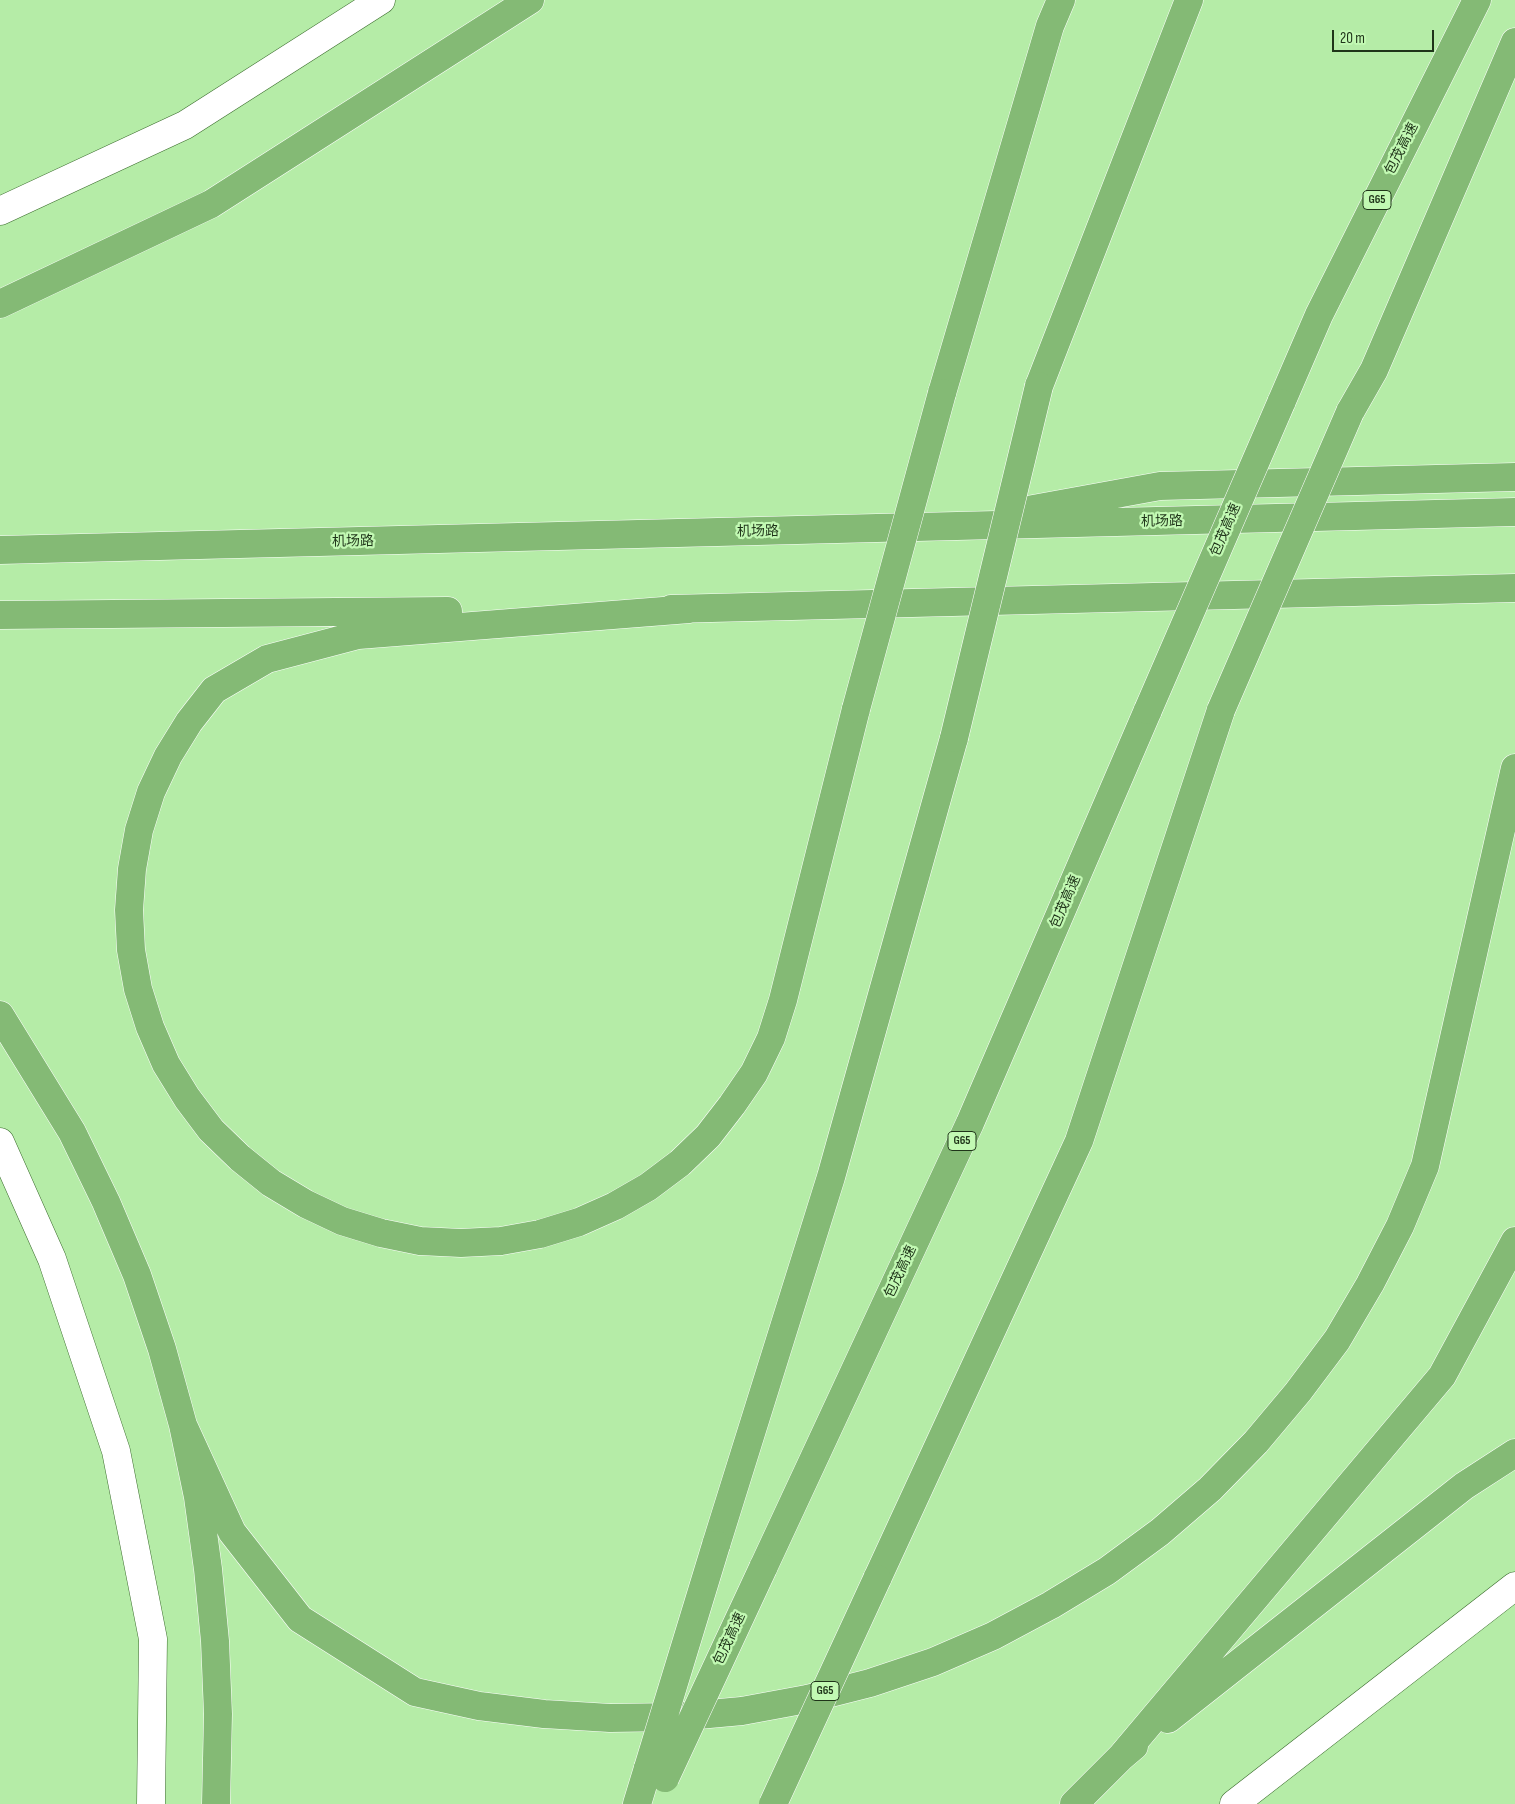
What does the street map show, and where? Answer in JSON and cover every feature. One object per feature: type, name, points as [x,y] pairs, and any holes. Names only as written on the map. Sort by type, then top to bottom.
[{"type":"highway","points":[[0,304],[211,204],[530,0]]},
{"type":"highway","points":[[689,609],[358,635],[267,659],[214,690],[189,722],[168,756],[151,792],[139,830],[133,862],[129,910],[131,950],[138,989],[150,1027],[166,1064],[187,1098],[211,1130],[271,1184],[306,1204],[342,1221],[381,1233],[420,1241],[460,1243],[501,1241],[530,1236],[579,1222],[615,1206],[648,1186],[680,1163],[708,1136],[754,1073],[771,1038],[784,1000],[856,709],[942,393],[1050,26],[1061,0]]},
{"type":"highway","points":[[637,1804],[656,1773],[716,1545],[831,1176],[954,738],[1039,386],[1189,0]]},
{"type":"highway","name":"包茂高速","points":[[653,1804],[656,1773],[763,1568],[970,1123],[1319,315],[1477,0]]},
{"type":"highway","name":"G65","points":[[773,1804],[1079,1142],[1221,710],[1350,412],[1374,370],[1515,42]]},
{"type":"highway","points":[[933,528],[1160,486],[1515,477]]},
{"type":"highway","name":"机场路","points":[[0,550],[1515,512]]},
{"type":"highway","points":[[0,615],[689,609],[1515,588]]},
{"type":"highway","points":[[183,1425],[232,1532],[300,1620],[415,1692],[480,1706],[544,1714],[610,1718],[676,1717],[742,1711],[806,1699],[870,1683],[933,1662],[993,1636],[1051,1605],[1107,1571],[1160,1532],[1210,1489],[1256,1442],[1298,1392],[1336,1340],[1361,1300],[1400,1226],[1425,1166],[1515,768]]},
{"type":"highway","points":[[0,1015],[72,1132],[106,1202],[143,1294],[162,1349],[183,1425],[199,1506],[208,1569],[215,1641],[218,1714],[216,1804]]},
{"type":"highway","points":[[1074,1804],[1121,1756],[1442,1376],[1515,1241]]},
{"type":"highway","points":[[1121,1756],[1464,1486],[1515,1453]]},
{"type":"street","points":[[0,211],[185,125],[381,0]]},
{"type":"street","points":[[0,1142],[52,1259],[116,1451],[153,1639],[151,1804]]},
{"type":"street","points":[[1234,1804],[1515,1586]]}]
